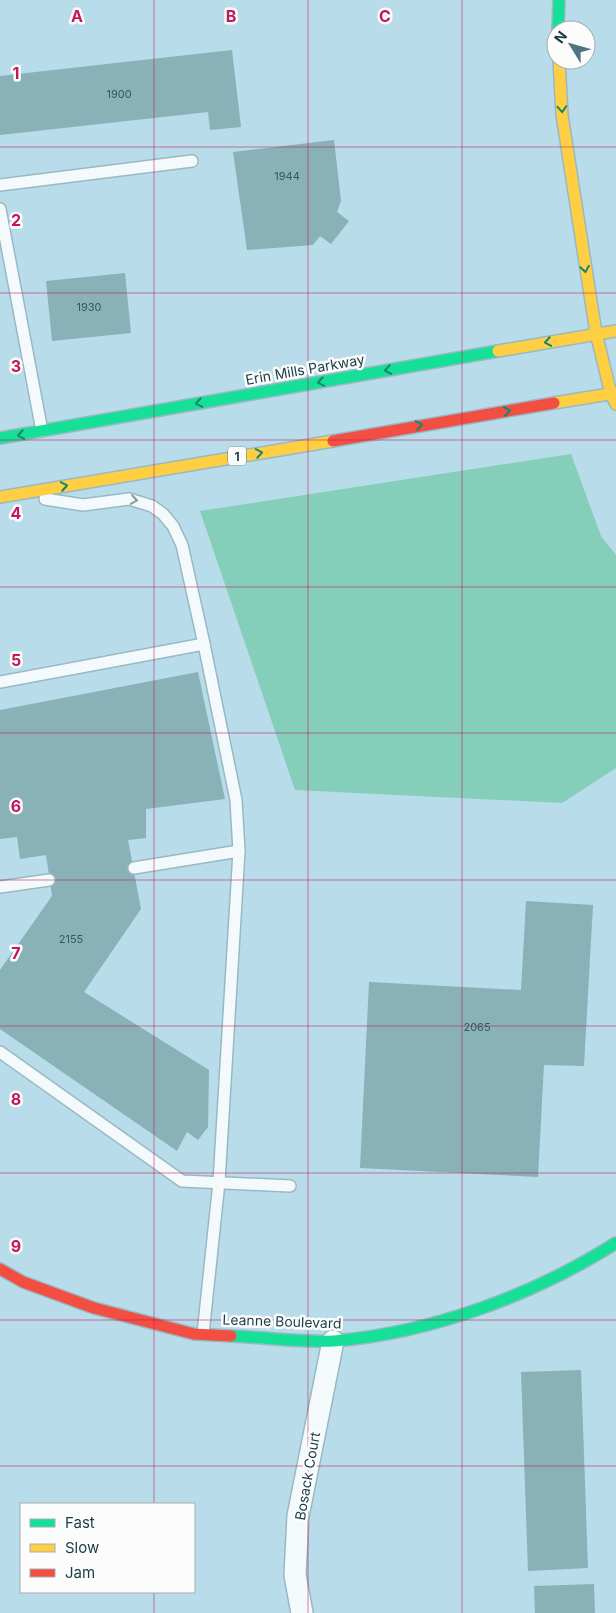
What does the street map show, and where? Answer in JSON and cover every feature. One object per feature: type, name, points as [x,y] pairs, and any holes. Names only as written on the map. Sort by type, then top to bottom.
[{"type":"main road","points":[[558,20],[559,0]]},
{"type":"main road","points":[[560,70],[562,115],[596,334],[614,397]]},
{"type":"main road","name":"Erin Mills Parkway","points":[[0,438],[616,331]]},
{"type":"main road","name":"1","points":[[0,497],[614,397]]},
{"type":"main road","name":"Leanne Boulevard","points":[[0,1269],[23,1282],[94,1308],[194,1334],[333,1341],[415,1328],[478,1309],[578,1267],[616,1243]]},
{"type":"street","name":"Bosack Court","points":[[302,1613],[295,1575],[298,1516],[333,1341]]},
{"type":"lane","points":[[0,185],[192,161]]},
{"type":"lane","points":[[0,209],[42,431]]},
{"type":"lane","points":[[16,494],[83,505],[119,499],[140,501],[152,506],[163,514],[173,526],[182,545],[204,644],[236,800],[239,851],[219,1182],[202,1334]]},
{"type":"lane","points":[[0,682],[204,644]]},
{"type":"lane","points":[[134,868],[239,851]]},
{"type":"lane","points":[[0,887],[49,880]]},
{"type":"lane","points":[[0,1052],[182,1181],[290,1186]]},
{"type":"green space","points":[[571,454],[601,536],[616,555],[616,768],[562,803],[295,790],[200,511]]},
{"type":"building","points":[[232,50],[241,127],[210,130],[208,112],[0,135],[0,76]]},
{"type":"building","points":[[334,140],[341,201],[337,212],[349,221],[331,244],[320,236],[313,245],[247,250],[233,152]]},
{"type":"building","points":[[125,273],[131,333],[52,341],[46,281]]},
{"type":"building","points":[[198,672],[225,799],[146,809],[146,838],[128,840],[141,909],[84,992],[209,1070],[208,1127],[198,1140],[187,1132],[177,1151],[0,1029],[0,970],[52,896],[46,855],[20,859],[17,837],[0,839],[0,710]]},
{"type":"building","points":[[526,901],[593,905],[584,1066],[544,1065],[538,1177],[360,1168],[369,982],[521,990]]},
{"type":"building","points":[[581,1370],[588,1568],[528,1571],[521,1372]]},
{"type":"building","points":[[594,1584],[595,1613],[535,1613],[534,1586]]},
{"type":"traffic: fast","points":[[558,20],[559,0]]},
{"type":"traffic: fast","points":[[0,438],[498,351]]},
{"type":"traffic: fast","points":[[231,1336],[334,1341],[371,1337],[407,1330],[444,1320],[516,1295],[584,1262],[616,1243]]},
{"type":"traffic: slow","points":[[560,70],[562,115],[596,333]]},
{"type":"traffic: slow","points":[[498,351],[616,331]]},
{"type":"traffic: slow","points":[[596,333],[611,394],[616,404]]},
{"type":"traffic: slow","points":[[554,403],[616,393]]},
{"type":"traffic: slow","points":[[0,497],[333,441]]},
{"type":"traffic: jam","points":[[333,441],[554,403]]},
{"type":"traffic: jam","points":[[0,1269],[23,1282],[94,1308],[194,1334],[231,1336]]}]
